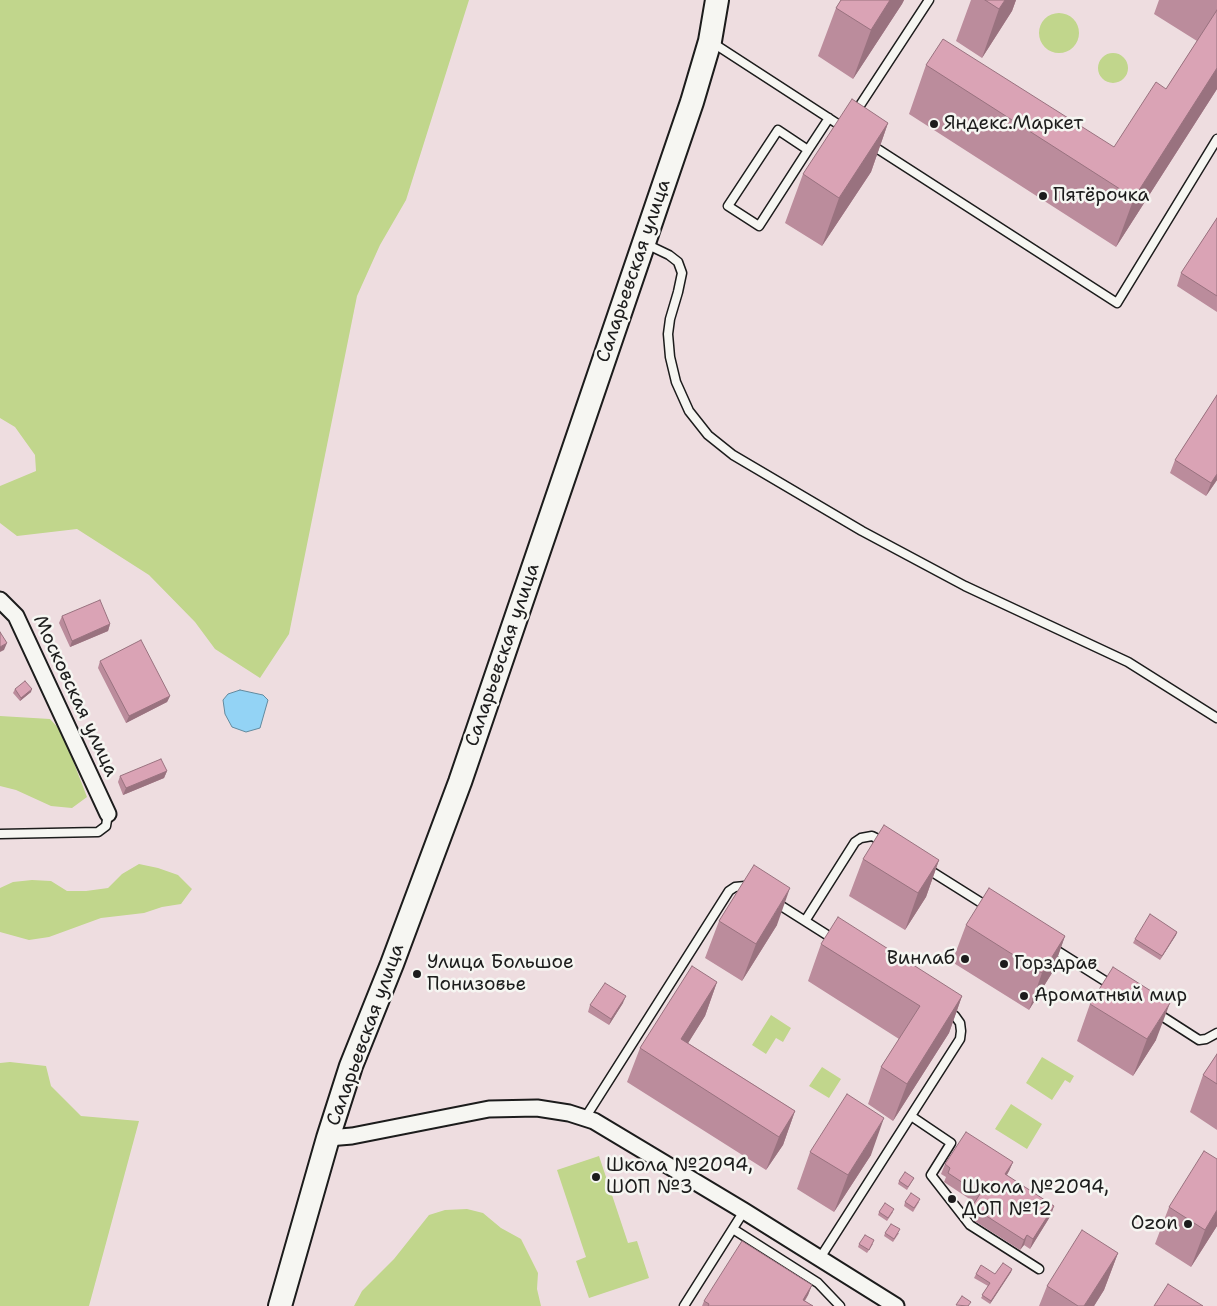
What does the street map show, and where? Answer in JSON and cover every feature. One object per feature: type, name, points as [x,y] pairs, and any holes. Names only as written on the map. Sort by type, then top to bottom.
[{"type":"street","name":"Саларьевская улица","points":[[280,1306],[328,1138],[351,1066],[392,964],[460,782],[689,112],[710,41],[717,0]]},
{"type":"street","name":"Московская улица","points":[[0,600],[16,616],[108,814]]},
{"type":"street","points":[[328,1138],[352,1136],[489,1109],[537,1108],[568,1113],[594,1121],[744,1210],[896,1306]]},
{"type":"lane","points":[[845,128],[929,0]]},
{"type":"lane","points":[[710,41],[853,133]]},
{"type":"lane","points":[[808,150],[778,130],[728,206],[759,226],[829,118]]},
{"type":"lane","points":[[861,138],[1116,303],[1217,139]]},
{"type":"lane","points":[[644,243],[669,255],[678,262],[682,273],[668,334],[670,357],[676,382],[690,411],[708,435],[732,455],[862,531],[965,586],[1128,662],[1217,718]]},
{"type":"lane","points":[[0,834],[98,832],[106,826],[108,814]]},
{"type":"lane","points":[[805,921],[855,842],[861,838],[872,836],[894,849]]},
{"type":"lane","points":[[918,864],[997,913]]},
{"type":"lane","points":[[584,1118],[729,891],[736,887],[745,886],[761,892]]},
{"type":"lane","points":[[768,897],[841,943]]},
{"type":"lane","points":[[1047,944],[1122,991]]},
{"type":"lane","points":[[820,1258],[960,1039],[962,1031],[960,1023],[955,1016],[939,1006]]},
{"type":"lane","points":[[1147,1007],[1199,1040],[1206,1039],[1217,1033]]},
{"type":"lane","points":[[911,1116],[951,1143],[931,1174],[970,1225],[1038,1269]]},
{"type":"lane","points":[[684,1306],[744,1210]]},
{"type":"lane","points":[[733,1229],[818,1283],[840,1306]]},
{"type":"green space","points":[[0,0],[469,0],[406,200],[380,245],[357,296],[289,634],[260,678],[215,649],[195,622],[149,575],[77,529],[17,536],[0,523],[0,486],[36,471],[35,455],[15,427],[0,418]]},
{"type":"green space","points":[[1063,13],[1070,16],[1076,22],[1079,33],[1078,41],[1070,50],[1063,53],[1055,53],[1048,50],[1040,41],[1039,29],[1042,22],[1051,14]]},
{"type":"green space","points":[[1113,53],[1119,54],[1127,62],[1127,74],[1119,82],[1113,83],[1107,82],[1099,74],[1098,68],[1099,62],[1107,54]]},
{"type":"green space","points":[[0,716],[50,719],[62,732],[87,797],[72,808],[51,806],[16,790],[0,786]]},
{"type":"green space","points":[[139,864],[178,875],[192,889],[181,904],[162,907],[144,913],[101,918],[49,937],[29,940],[0,932],[0,888],[13,882],[32,880],[51,881],[67,891],[108,888],[122,874]]},
{"type":"green space","points":[[771,1015],[791,1028],[783,1042],[776,1038],[766,1054],[752,1045]]},
{"type":"green space","points":[[1042,1057],[1074,1076],[1070,1083],[1065,1080],[1052,1100],[1026,1083]]},
{"type":"green space","points":[[10,1062],[46,1066],[51,1086],[81,1116],[139,1121],[89,1306],[0,1306],[0,1063]]},
{"type":"green space","points":[[822,1067],[841,1079],[829,1098],[809,1086]]},
{"type":"green space","points":[[1011,1104],[1042,1124],[1027,1149],[995,1129]]},
{"type":"green space","points":[[599,1156],[628,1243],[637,1241],[649,1278],[589,1298],[576,1261],[586,1257],[557,1170]]},
{"type":"green space","points":[[467,1209],[483,1213],[501,1228],[521,1239],[538,1273],[537,1289],[541,1306],[354,1306],[362,1291],[394,1259],[429,1215],[445,1210]]},
{"type":"water","points":[[240,690],[263,695],[268,700],[260,728],[246,732],[232,727],[225,714],[223,700],[228,694]]},
{"type":"building","points":[[841,0],[890,0],[871,30],[836,8]]},
{"type":"building","points":[[985,0],[1005,0],[999,9]]},
{"type":"building","points":[[1217,10],[1217,68],[1134,198],[926,65],[943,39],[1114,147],[1156,82],[1166,89]]},
{"type":"building","points":[[852,99],[888,123],[839,198],[803,174]]},
{"type":"building","points":[[1217,218],[1217,296],[1181,273]]},
{"type":"building","points":[[1217,395],[1217,474],[1211,483],[1175,460]]},
{"type":"building","points":[[100,600],[110,624],[72,641],[62,616]]},
{"type":"building","points":[[0,632],[7,643],[0,647]]},
{"type":"building","points":[[141,640],[170,696],[129,716],[100,661]]},
{"type":"building","points":[[25,681],[32,689],[21,698],[15,689]]},
{"type":"building","points":[[161,759],[167,771],[126,788],[120,776]]},
{"type":"building","points":[[884,825],[939,860],[918,893],[863,859]]},
{"type":"building","points":[[754,865],[790,888],[756,944],[719,921]]},
{"type":"building","points":[[989,888],[1065,936],[1042,973],[966,925]]},
{"type":"building","points":[[1150,914],[1177,932],[1162,956],[1135,939]]},
{"type":"building","points":[[838,917],[962,996],[907,1084],[881,1067],[920,1006],[821,944]]},
{"type":"building","points":[[692,966],[717,982],[681,1039],[795,1111],[779,1137],[640,1048]]},
{"type":"building","points":[[1113,967],[1170,1003],[1147,1039],[1090,1004]]},
{"type":"building","points":[[605,983],[626,996],[611,1019],[590,1005]]},
{"type":"building","points":[[1217,1054],[1217,1084],[1203,1075]]},
{"type":"building","points":[[847,1094],[884,1118],[848,1175],[810,1152]]},
{"type":"building","points":[[966,1132],[1013,1162],[1005,1174],[1054,1206],[1033,1239],[1027,1235],[1024,1240],[977,1210],[973,1205],[980,1194],[948,1173],[950,1168],[945,1164]]},
{"type":"building","points":[[1204,1151],[1217,1159],[1217,1210],[1205,1230],[1169,1207]]},
{"type":"building","points":[[905,1172],[914,1178],[908,1187],[899,1181]]},
{"type":"building","points":[[911,1193],[920,1199],[914,1208],[905,1202]]},
{"type":"building","points":[[885,1203],[894,1209],[888,1218],[879,1212]]},
{"type":"building","points":[[891,1224],[900,1229],[894,1239],[885,1233]]},
{"type":"building","points":[[1082,1230],[1118,1253],[1084,1306],[1078,1306],[1047,1286]]},
{"type":"building","points":[[865,1235],[874,1240],[869,1250],[859,1244]]},
{"type":"building","points":[[742,1241],[812,1285],[803,1300],[813,1306],[708,1306],[709,1304],[704,1301]]},
{"type":"building","points":[[1003,1263],[1012,1269],[991,1301],[982,1295],[990,1283],[976,1274],[981,1265],[995,1274]]},
{"type":"building","points":[[1168,1284],[1203,1306],[1154,1306]]},
{"type":"building","points":[[962,1296],[971,1302],[968,1306],[956,1305]]},
{"type":"place","name":"Яндекс.Маркет","points":[[934,124]]},
{"type":"place","name":"Пятёрочка","points":[[1043,196]]},
{"type":"place","name":"Винлаб","points":[[965,959]]},
{"type":"place","name":"Горздрав","points":[[1004,964]]},
{"type":"place","name":"Улица Большое Понизовье","points":[[417,974]]},
{"type":"place","name":"Ароматный мир","points":[[1024,996]]},
{"type":"place","name":"Школа №2094, ШОП №3","points":[[596,1177]]},
{"type":"place","name":"Школа №2094, ДОП №12","points":[[952,1199]]},
{"type":"place","name":"Ozon","points":[[1188,1224]]}]
